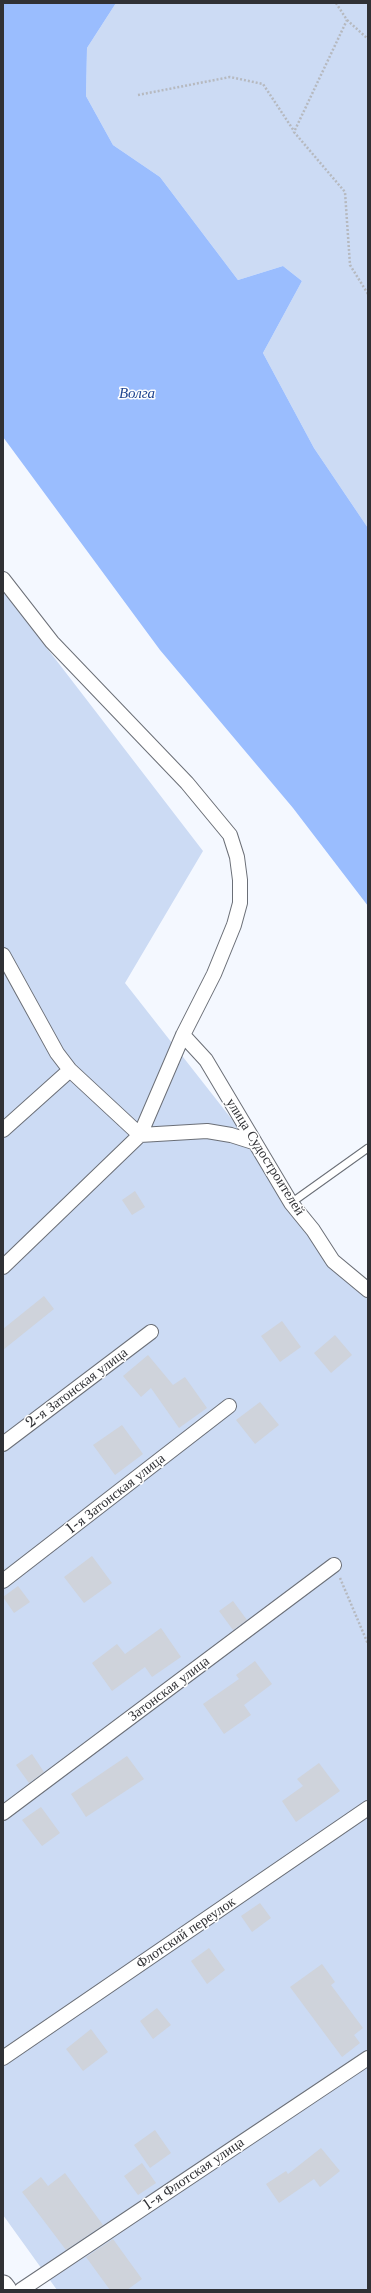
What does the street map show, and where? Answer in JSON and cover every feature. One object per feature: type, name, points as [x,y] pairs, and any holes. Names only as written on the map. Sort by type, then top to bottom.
[{"type":"main road","points":[[3,2286],[6,2290]]},
{"type":"street","points":[[3,579],[52,642],[187,783],[230,835],[237,856],[240,880],[240,904],[234,925],[214,974],[183,1035],[140,1135],[3,1267]]},
{"type":"street","points":[[3,955],[57,1053],[70,1070],[140,1135],[207,1132],[231,1135],[253,1142]]},
{"type":"street","name":"улица Судостроителей","points":[[183,1035],[206,1060],[253,1142],[291,1203],[313,1230],[333,1261],[368,1290]]},
{"type":"street","points":[[3,1130],[70,1070]]},
{"type":"street","name":"2-я Затонская улица","points":[[3,1444],[151,1332]]},
{"type":"street","name":"1-я Затонская улица","points":[[3,1581],[229,1406]]},
{"type":"street","name":"Затонская улица","points":[[3,1813],[334,1565]]},
{"type":"street","name":"Флотский переулок","points":[[3,2058],[368,1808]]},
{"type":"street","name":"1-я Флотская улица","points":[[21,2290],[368,2058]]},
{"type":"lane","points":[[291,1203],[368,1148]]},
{"type":"path","points":[[336,3],[347,20],[368,39]]},
{"type":"path","points":[[294,132],[347,20]]},
{"type":"path","points":[[138,95],[230,77],[263,84],[294,132],[345,192],[350,265],[368,294]]},
{"type":"path","points":[[334,1565],[368,1644]]},
{"type":"shaded area","points":[[116,3],[368,3],[368,528],[314,448],[263,353],[302,281],[283,266],[238,280],[160,177],[113,145],[86,96],[87,48]]},
{"type":"shaded area","points":[[3,591],[203,851],[125,983],[361,1284],[368,1288],[368,2290],[57,2290],[3,2215]]},
{"type":"water","name":"Волга","points":[[3,3],[116,3],[87,48],[86,96],[113,145],[160,177],[238,280],[283,266],[302,281],[263,353],[314,448],[368,528],[368,906],[293,808],[160,650],[3,437]]},
{"type":"building","points":[[135,1191],[145,1207],[132,1215],[122,1200]]},
{"type":"building","points":[[44,1296],[54,1309],[3,1350],[3,1329]]},
{"type":"building","points":[[282,1321],[301,1347],[280,1362],[261,1336]]},
{"type":"building","points":[[335,1335],[352,1355],[331,1373],[314,1353]]},
{"type":"building","points":[[148,1355],[173,1385],[185,1377],[207,1408],[179,1428],[151,1388],[141,1397],[123,1376]]},
{"type":"building","points":[[260,1402],[279,1425],[255,1444],[236,1420]]},
{"type":"building","points":[[122,1425],[143,1454],[115,1475],[93,1445]]},
{"type":"building","points":[[92,1556],[112,1583],[84,1603],[64,1577]]},
{"type":"building","points":[[18,1586],[30,1602],[14,1613],[3,1597]]},
{"type":"building","points":[[233,1601],[247,1620],[233,1630],[219,1611]]},
{"type":"building","points":[[161,1628],[181,1657],[152,1677],[145,1667],[112,1691],[92,1663],[117,1644],[125,1654]]},
{"type":"building","points":[[255,1661],[272,1684],[244,1705],[251,1715],[224,1734],[203,1704],[239,1679],[236,1675]]},
{"type":"building","points":[[32,1754],[44,1772],[29,1783],[16,1765]]},
{"type":"building","points":[[127,1756],[144,1779],[86,1817],[71,1794]]},
{"type":"building","points":[[319,1763],[340,1791],[296,1822],[282,1801],[303,1786],[297,1779]]},
{"type":"building","points":[[41,1807],[60,1833],[42,1846],[22,1820]]},
{"type":"building","points":[[260,1903],[271,1918],[252,1932],[241,1916]]},
{"type":"building","points":[[209,1948],[225,1970],[207,1984],[191,1961]]},
{"type":"building","points":[[322,1964],[335,1982],[331,1985],[363,2028],[354,2035],[360,2043],[342,2057],[290,1987]]},
{"type":"building","points":[[157,2008],[171,2025],[153,2039],[140,2021]]},
{"type":"building","points":[[91,2029],[108,2052],[83,2071],[66,2049]]},
{"type":"building","points":[[155,2130],[171,2153],[150,2168],[134,2145]]},
{"type":"building","points":[[321,2148],[340,2171],[320,2187],[314,2179],[279,2203],[266,2184],[286,2171],[288,2174]]},
{"type":"building","points":[[142,2163],[156,2183],[138,2195],[124,2176]]},
{"type":"building","points":[[65,2173],[103,2225],[66,2250],[22,2192],[41,2177],[48,2186]]},
{"type":"building","points":[[113,2239],[142,2279],[127,2290],[110,2290],[86,2257]]}]
